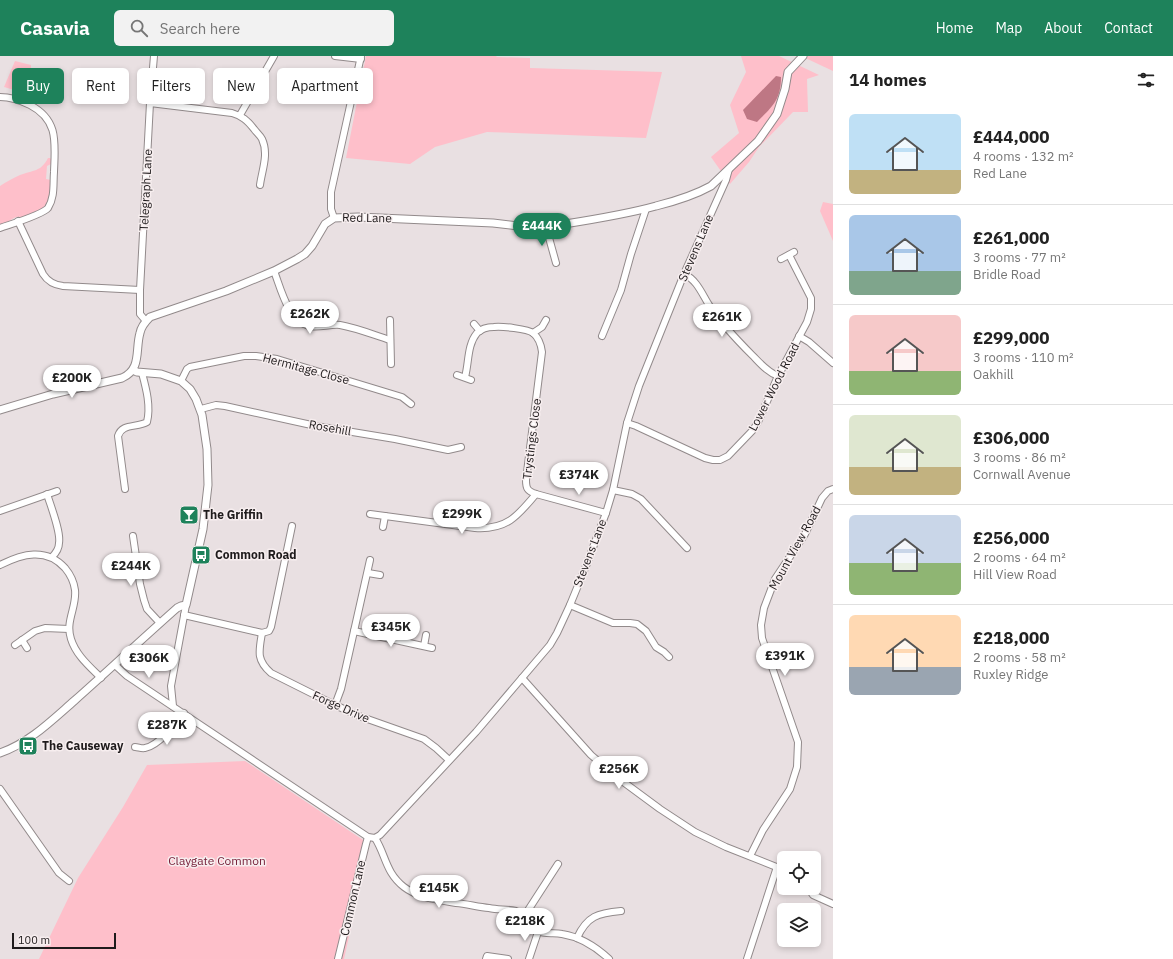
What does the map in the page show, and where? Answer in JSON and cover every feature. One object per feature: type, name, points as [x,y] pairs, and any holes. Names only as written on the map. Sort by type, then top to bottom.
[{"type":"street","name":"Telegraph Lane","points":[[153,68],[154,56]]},
{"type":"street","points":[[240,115],[274,56]]},
{"type":"street","points":[[334,218],[331,209],[332,192],[361,57],[335,56]]},
{"type":"street","name":"Red Lane","points":[[146,322],[150,317],[156,314],[226,291],[274,271],[297,259],[305,254],[312,246],[325,224],[334,218],[358,217],[493,223],[534,228],[606,218],[684,199],[711,186],[758,141],[777,114],[785,89],[788,72],[803,56]]},
{"type":"street","points":[[0,97],[12,98],[25,102],[43,113],[52,126],[54,139],[54,188],[48,207],[44,211],[0,228]]},
{"type":"street","name":"Telegraph Lane","points":[[146,322],[140,314],[140,290],[150,104]]},
{"type":"street","points":[[158,104],[240,115],[252,126],[262,139],[265,149],[265,162],[260,185]]},
{"type":"street","name":"Stevens Lane","points":[[371,838],[380,835],[476,732],[550,645],[558,633],[606,513],[613,490],[627,423],[639,386],[684,274],[726,180],[729,169]]},
{"type":"street","points":[[711,186],[719,194]]},
{"type":"street","points":[[602,336],[621,290],[646,209]]},
{"type":"street","points":[[18,221],[47,280],[63,286],[140,290]]},
{"type":"street","points":[[546,227],[556,262]]},
{"type":"street","name":"Lower Wood Road","points":[[627,423],[705,458],[713,460],[720,460],[728,456],[753,430],[778,376],[807,322],[811,309],[811,298],[792,253],[781,259]]},
{"type":"street","points":[[274,271],[290,310],[300,321],[309,326],[330,325],[346,327],[390,340]]},
{"type":"street","points":[[684,274],[689,276],[695,282],[729,332],[767,370],[778,376]]},
{"type":"street","points":[[390,320],[391,364]]},
{"type":"street","points":[[457,375],[468,379],[471,346],[475,337],[480,331],[495,327],[524,330],[533,334],[542,327],[546,320]]},
{"type":"street","points":[[0,410],[25,401],[122,378],[128,375],[133,370],[137,357],[140,334],[146,322]]},
{"type":"street","points":[[474,324],[480,331]]},
{"type":"street","name":"Trystings Close","points":[[533,334],[538,338],[541,344],[542,352],[526,487],[530,492],[536,494],[606,513]]},
{"type":"street","points":[[799,336],[809,342],[833,363]]},
{"type":"street","name":"Hermitage Close","points":[[181,380],[187,368],[190,367],[244,356],[256,356],[277,359],[396,395],[402,397],[411,404]]},
{"type":"street","points":[[133,370],[137,372],[161,374],[181,380],[190,389],[201,409],[207,449],[208,485],[203,529],[186,605],[171,686],[173,706]]},
{"type":"street","points":[[125,489],[118,436],[119,431],[122,428],[147,422],[149,414],[142,372]]},
{"type":"street","name":"Rosehill","points":[[201,409],[209,406],[225,406],[316,426],[395,439],[448,450],[461,447]]},
{"type":"street","name":"Mount View Road","points":[[750,856],[763,830],[790,789],[797,767],[798,742],[762,638],[760,625],[764,608],[775,579],[805,534],[822,498],[828,491],[833,489]]},
{"type":"street","points":[[613,490],[632,494],[641,499],[687,548]]},
{"type":"street","points":[[0,511],[57,491]]},
{"type":"street","points":[[47,494],[59,534],[60,543],[58,550],[52,557]]},
{"type":"street","points":[[370,514],[475,528],[490,528],[505,524],[516,516],[536,494]]},
{"type":"street","points":[[383,527],[385,516]]},
{"type":"street","points":[[184,615],[262,633],[269,631],[292,526]]},
{"type":"street","points":[[133,536],[140,584],[144,600],[147,609],[160,623]]},
{"type":"street","points":[[0,565],[21,556],[31,554],[40,554],[52,557],[60,563],[67,571],[75,590],[75,598],[69,629],[70,638],[74,648],[100,678]]},
{"type":"street","points":[[335,705],[341,689],[370,560]]},
{"type":"street","points":[[368,573],[380,575]]},
{"type":"street","points":[[0,753],[10,750],[25,742],[115,665],[177,608],[186,605]]},
{"type":"street","points":[[570,605],[613,623],[637,624],[646,631],[656,647],[669,657]]},
{"type":"street","points":[[15,645],[45,628],[69,629]]},
{"type":"street","points":[[354,632],[432,648]]},
{"type":"street","name":"Forge Drive","points":[[262,633],[259,654],[261,661],[264,667],[279,678],[359,716],[424,739],[449,760]]},
{"type":"street","points":[[424,646],[426,635]]},
{"type":"street","points":[[22,640],[26,648]]},
{"type":"street","points":[[115,665],[127,676],[371,838],[392,875],[398,882],[416,894],[430,898],[517,912],[525,916],[538,932],[560,933],[577,938],[599,949],[603,957],[609,959]]},
{"type":"street","points":[[522,678],[591,755],[618,778],[660,809],[695,832],[726,847],[777,867],[747,959]]},
{"type":"street","points":[[135,747],[145,749],[155,743],[174,727],[184,713]]},
{"type":"street","points":[[0,788],[59,873],[69,881]]},
{"type":"street","name":"Common Lane","points":[[338,959],[366,844],[371,838]]},
{"type":"street","points":[[525,916],[558,864]]},
{"type":"street","points":[[813,895],[833,904]]},
{"type":"street","points":[[577,938],[588,921],[596,916],[602,913],[621,911]]},
{"type":"street","points":[[529,959],[538,932]]},
{"type":"street","points":[[486,959],[487,956],[508,959]]},
{"type":"green space","points":[[366,56],[496,56],[530,58],[530,68],[662,72],[646,138],[487,132],[435,147],[410,164],[346,158],[357,104],[373,104],[373,68],[364,68]]},
{"type":"green space","points":[[741,56],[779,56],[819,75],[807,79],[808,112],[793,112],[759,147],[749,162],[730,184],[711,157],[739,133],[730,105],[746,72]]},
{"type":"green space","points":[[801,56],[833,56],[833,71]]},
{"type":"green space","points":[[15,61],[31,65],[31,68],[12,68]]},
{"type":"green space","points":[[12,68],[12,89],[4,87]]},
{"type":"green space","points":[[48,158],[52,160],[51,164],[47,166],[46,179],[51,180],[51,187],[46,204],[42,209],[31,215],[15,217],[0,225],[0,186],[17,176],[36,170],[45,163]]},
{"type":"green space","points":[[823,202],[833,204],[833,241],[820,211]]},
{"type":"green space","name":"Claygate Common","points":[[245,761],[369,844],[344,959],[39,959],[78,878],[123,807],[147,765]]},
{"type":"shaded area","points":[[776,76],[781,77],[781,85],[775,102],[757,122],[747,119],[743,110]]},
{"type":"place","name":"The Griffin","points":[[189,515]]},
{"type":"place","name":"Common Road","points":[[201,555]]},
{"type":"place","name":"The Causeway","points":[[28,746]]}]
